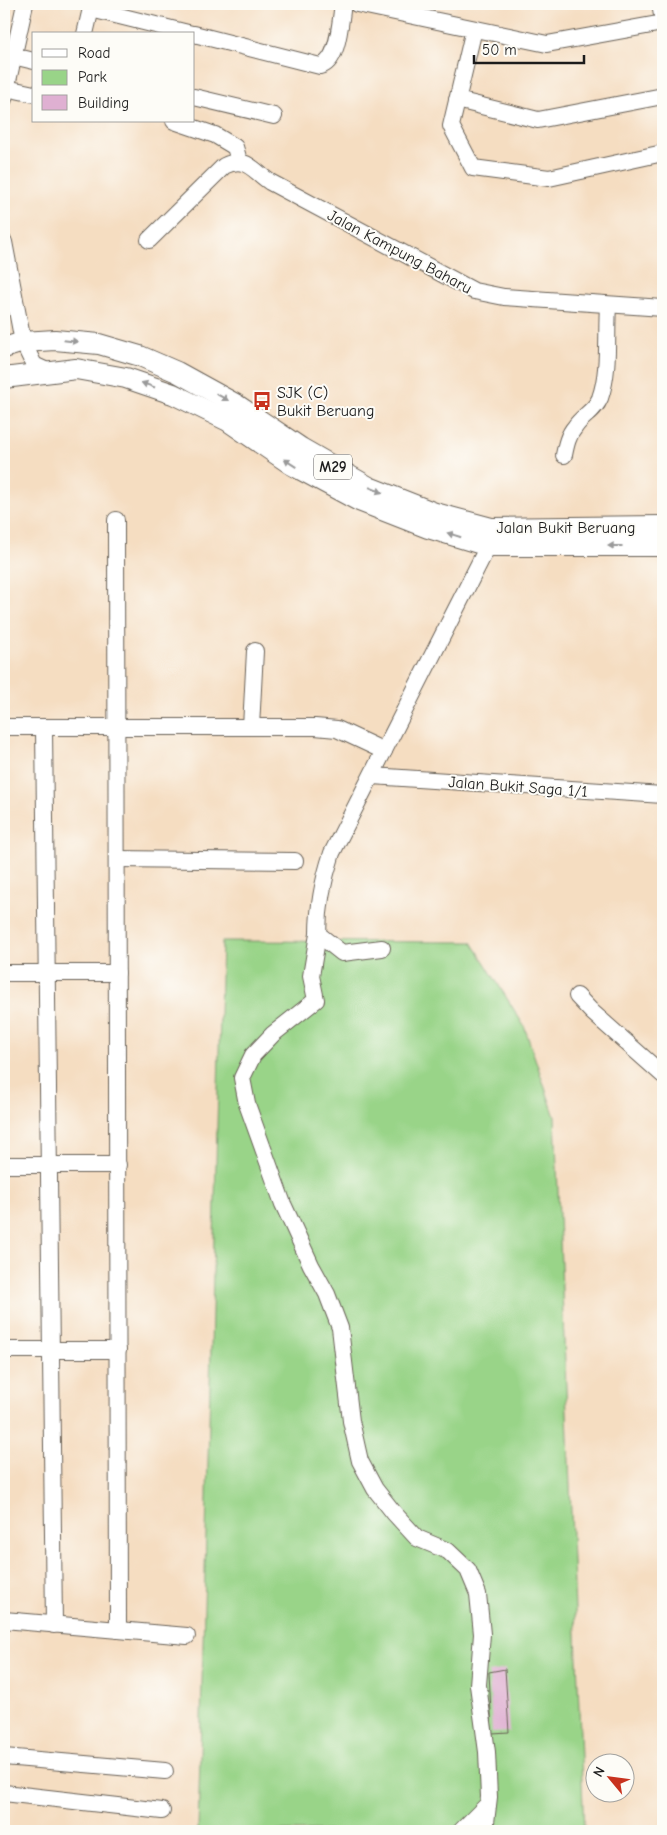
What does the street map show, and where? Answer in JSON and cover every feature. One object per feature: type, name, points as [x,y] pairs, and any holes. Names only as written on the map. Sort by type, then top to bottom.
[{"type":"main road","name":"Jalan Bukit Beruang","points":[[4,348],[23,342],[55,340],[99,344],[140,356],[177,372],[237,405],[301,448],[369,487],[435,513],[491,528],[663,526]]},
{"type":"main road","name":"Jalan Bukit Beruang","points":[[6,377],[76,369],[126,378],[173,394],[228,421],[292,465],[358,501],[428,528],[488,546],[663,546]]},
{"type":"street","points":[[25,4],[11,33],[13,56],[5,93],[32,94]]},
{"type":"street","points":[[195,35],[320,66],[330,62],[334,55],[343,4]]},
{"type":"street","points":[[357,4],[547,44],[663,22],[660,4]]},
{"type":"street","points":[[85,32],[91,6],[186,32]]},
{"type":"street","points":[[474,29],[451,126],[473,168],[549,178],[663,153]]},
{"type":"street","points":[[13,56],[32,61]]},
{"type":"street","points":[[457,100],[538,120],[663,96]]},
{"type":"street","points":[[195,97],[274,116]]},
{"type":"street","points":[[149,240],[224,166],[239,161],[235,146],[215,135],[177,122]]},
{"type":"street","name":"Jalan Kampung Baharu","points":[[239,161],[248,164],[270,182],[474,291],[504,297],[608,306],[663,308]]},
{"type":"street","points":[[4,242],[23,342],[34,365],[47,371]]},
{"type":"street","points":[[564,455],[567,440],[575,426],[593,409],[599,399],[604,382],[608,306]]},
{"type":"street","points":[[6,377],[21,363],[23,342]]},
{"type":"street","points":[[116,520],[118,1630]]},
{"type":"street","points":[[484,1831],[488,1804],[487,1752],[478,1684],[482,1634],[478,1594],[468,1570],[448,1552],[417,1538],[394,1513],[375,1489],[360,1461],[351,1421],[340,1328],[327,1294],[311,1265],[283,1204],[247,1104],[242,1078],[253,1055],[273,1034],[316,1000],[311,976],[318,934],[318,909],[323,881],[332,853],[488,546]]},
{"type":"street","points":[[251,727],[255,651]]},
{"type":"street","points":[[4,728],[251,727],[336,729],[384,751]]},
{"type":"street","points":[[44,728],[54,1625]]},
{"type":"street","name":"Jalan Bukit Saga 1/1","points":[[372,776],[663,795]]},
{"type":"street","points":[[117,859],[295,862]]},
{"type":"street","points":[[318,934],[342,954],[382,948]]},
{"type":"street","points":[[4,973],[117,973]]},
{"type":"street","points":[[577,996],[592,1012],[663,1075]]},
{"type":"street","points":[[4,1165],[118,1165]]},
{"type":"street","points":[[4,1350],[118,1350]]},
{"type":"street","points":[[4,1620],[187,1636]]},
{"type":"street","points":[[4,1757],[165,1771]]},
{"type":"street","points":[[4,1794],[162,1811]]},
{"type":"street","points":[[461,1831],[488,1804]]},
{"type":"green space","points":[[222,941],[472,942],[524,1026],[555,1117],[584,1831],[198,1831]]},
{"type":"building","points":[[505,1669],[509,1732],[492,1733],[489,1672]]},
{"type":"place","name":"SJK (C) Bukit Beruang","points":[[262,401]]}]
